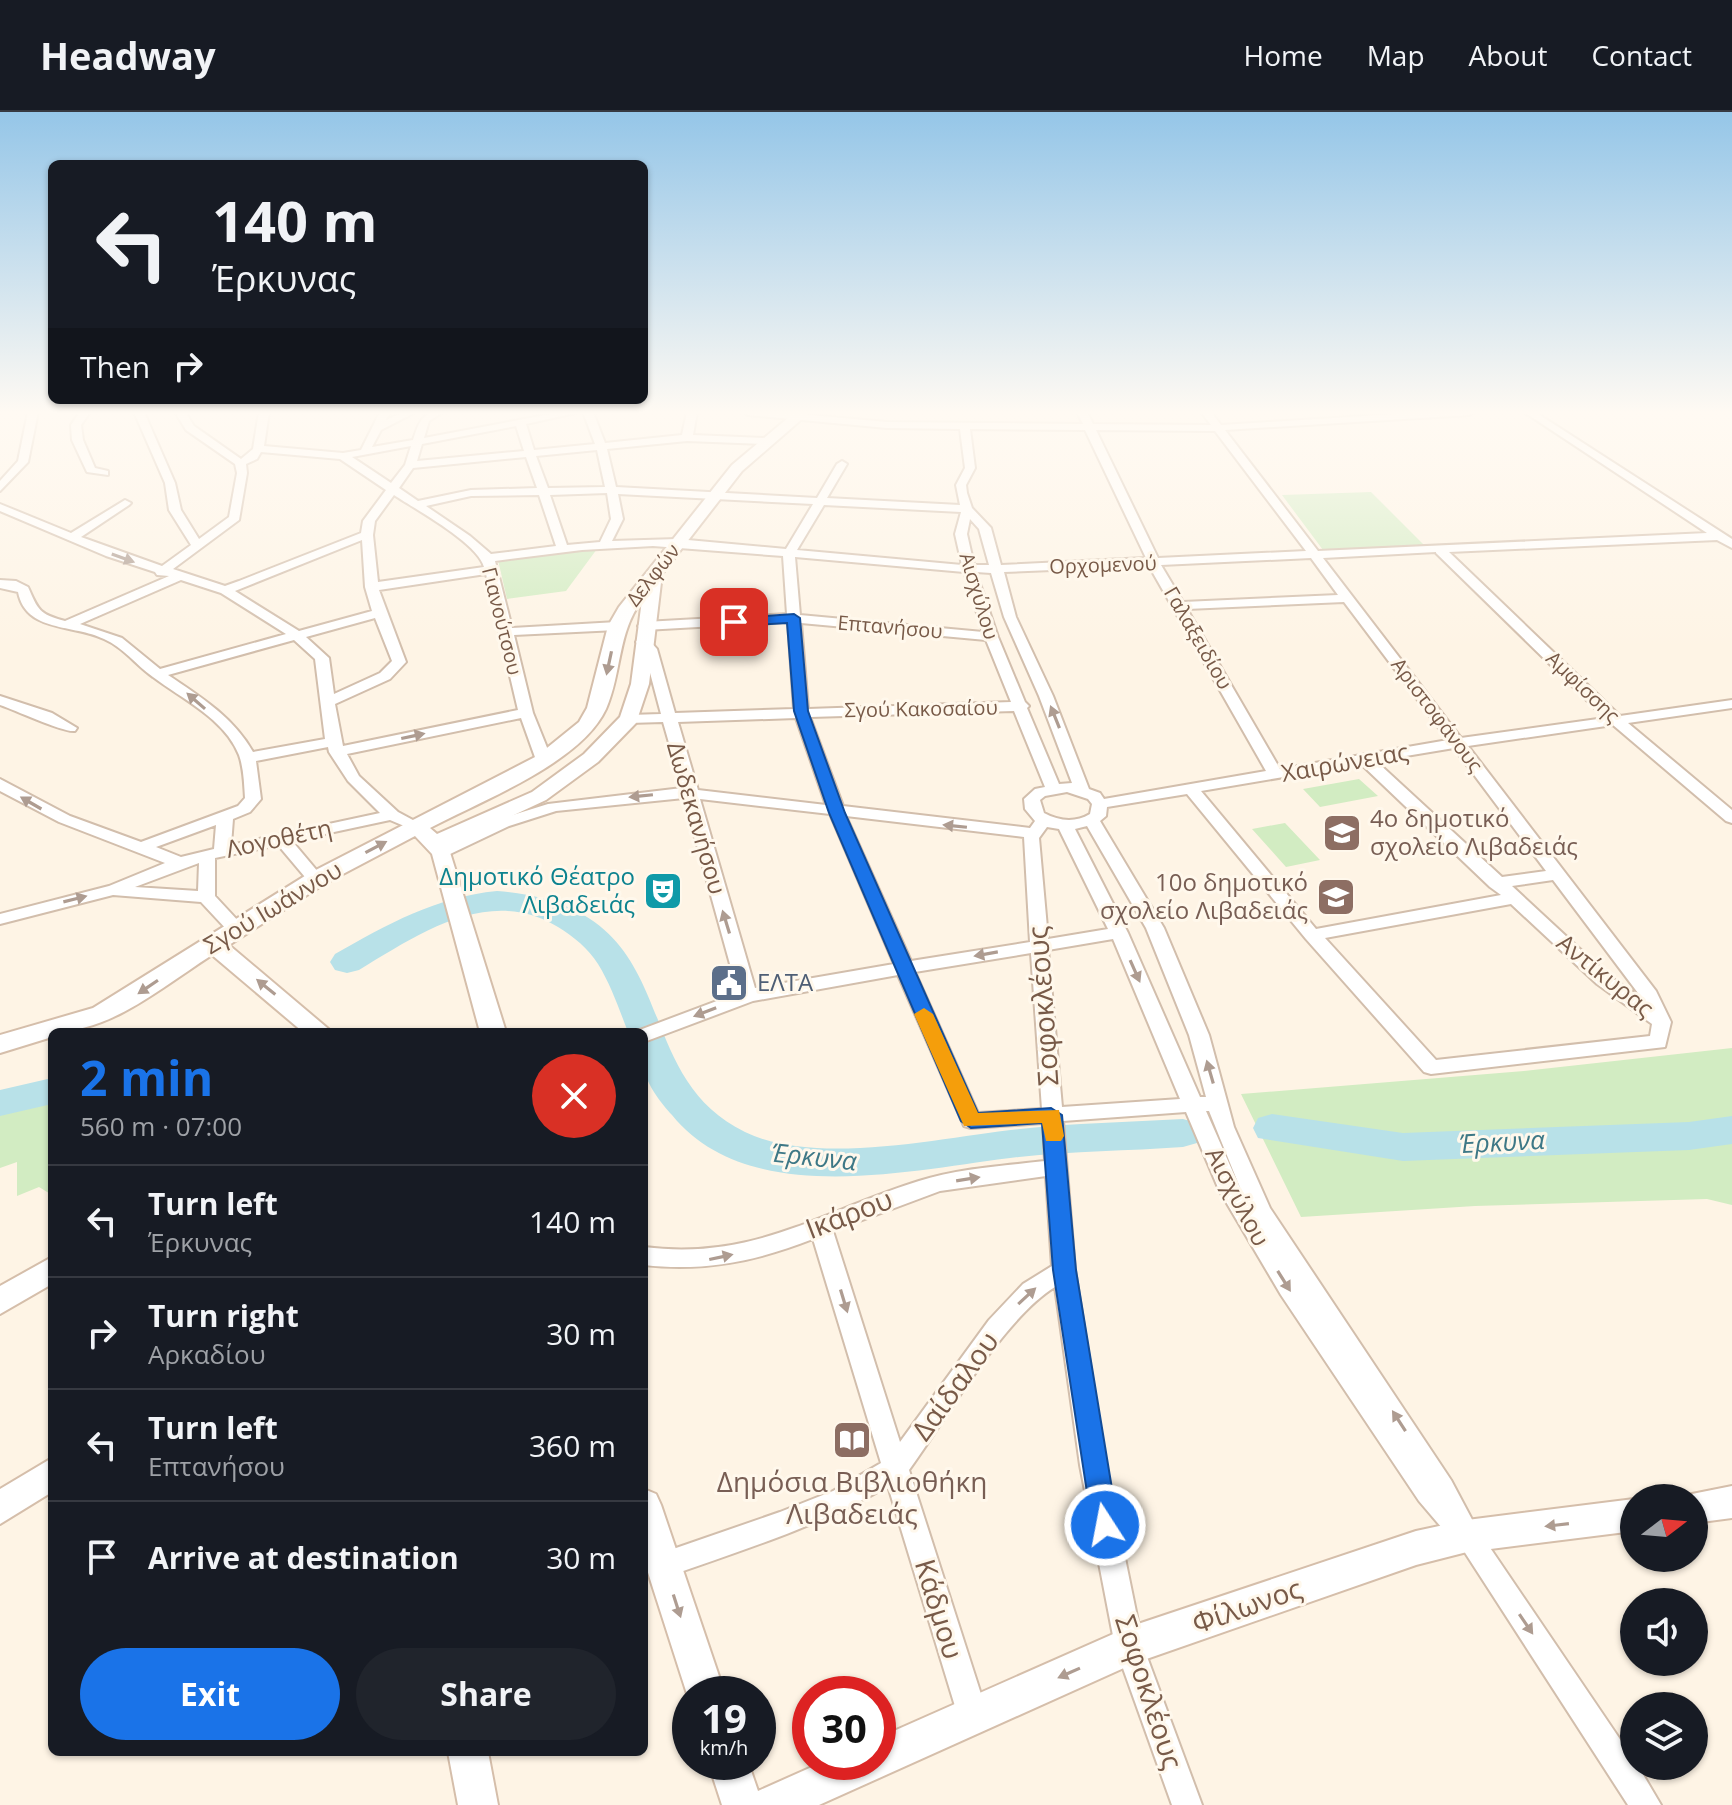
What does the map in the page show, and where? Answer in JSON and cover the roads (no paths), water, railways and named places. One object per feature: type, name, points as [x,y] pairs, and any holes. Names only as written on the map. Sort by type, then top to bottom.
[{"type":"main road","name":"Δελφών","points":[[544,760],[586,726],[597,708],[617,626],[719,493]]},
{"type":"main road","points":[[442,855],[547,802],[629,719],[640,684],[644,634],[657,572]]},
{"type":"main road","name":"Σγού Ιωάννου","points":[[54,1028],[102,1014],[137,995],[235,928],[316,879],[544,760]]},
{"type":"main road","points":[[416,826],[442,855],[492,1028]]},
{"type":"main road","points":[[212,943],[314,1028]]},
{"type":"main road","name":"Σγού Ιωάννου","points":[[0,1044],[48,1030]]},
{"type":"main road","points":[[0,1302],[48,1272]]},
{"type":"main road","points":[[0,1508],[48,1476]]},
{"type":"main road","points":[[1708,1505],[1732,1502]]},
{"type":"main road","name":"Φίλωνος","points":[[896,1750],[1129,1646],[1416,1548],[1467,1536],[1620,1517]]},
{"type":"main road","points":[[648,1518],[700,1676]]},
{"type":"main road","points":[[469,1756],[478,1805]]},
{"type":"main road","points":[[734,1780],[742,1805]]},
{"type":"main road","points":[[772,1805],[828,1780]]},
{"type":"street","points":[[171,491],[175,510],[196,544]]},
{"type":"street","points":[[161,572],[235,518],[239,491]]},
{"type":"street","points":[[329,701],[385,676],[399,662],[378,613],[371,587],[367,535],[369,521],[389,491]]},
{"type":"street","name":"Γιανούτσου","points":[[393,491],[466,538],[489,564],[526,713],[544,760]]},
{"type":"street","points":[[414,505],[461,493],[543,491]]},
{"type":"street","points":[[543,491],[563,549]]},
{"type":"street","points":[[605,544],[617,519],[611,491]]},
{"type":"street","points":[[647,491],[967,509],[962,491]]},
{"type":"street","points":[[825,491],[789,554],[801,711],[837,813],[971,1121],[1054,1144],[1192,1105],[1217,1103]]},
{"type":"street","name":"Γαλαξειδίου","points":[[1119,491],[1154,563],[1277,776]]},
{"type":"street","name":"Αριστοφάνους","points":[[1266,491],[1559,874],[1649,995],[1662,1022]]},
{"type":"street","points":[[1651,491],[1732,544]]},
{"type":"street","points":[[74,536],[125,503]]},
{"type":"street","points":[[0,507],[161,572],[225,590],[296,635],[322,658],[334,747],[353,778],[392,815],[416,826]]},
{"type":"street","name":"Αισχύλου","points":[[967,509],[985,528],[994,569],[1010,617],[1052,709],[1082,790]]},
{"type":"street","name":"Αισχύλου","points":[[967,509],[961,534],[969,570],[991,637],[1022,706],[1053,788]]},
{"type":"street","points":[[225,590],[267,577],[320,550],[367,535]]},
{"type":"street","name":"Ορχομενού","points":[[371,587],[563,549],[605,544],[678,543],[969,570],[1720,536]]},
{"type":"street","name":"Αμφίσσης","points":[[1440,550],[1616,720],[1732,818]]},
{"type":"street","points":[[65,625],[177,577]]},
{"type":"street","points":[[0,584],[18,586],[24,590],[27,606],[33,613],[65,625],[105,634],[124,645],[157,674],[197,701],[237,740],[247,758],[251,804],[144,846]]},
{"type":"street","points":[[1179,606],[1349,598]]},
{"type":"street","points":[[157,674],[378,613]]},
{"type":"street","name":"Επτανήσου","points":[[644,634],[794,618],[991,637]]},
{"type":"street","points":[[504,632],[617,626]]},
{"type":"street","name":"Δωδεκανήσου","points":[[644,634],[748,996]]},
{"type":"street","points":[[0,700],[47,716],[70,728]]},
{"type":"street","name":"Χαιρώνειας","points":[[1038,825],[1191,789],[1457,743],[1732,704]]},
{"type":"street","name":"Σγού Κακοσαίου","points":[[629,719],[1022,706]]},
{"type":"street","points":[[247,758],[334,747],[526,713]]},
{"type":"street","name":"Αντίκυρας","points":[[1312,935],[1431,1067],[1645,1047],[1658,1042],[1662,1022],[1603,980],[1366,760]]},
{"type":"street","points":[[0,784],[65,822],[144,846],[180,863]]},
{"type":"street","points":[[547,802],[688,792],[837,813],[1038,825],[1031,807],[1032,799],[1053,788],[1082,790],[1096,812]]},
{"type":"street","points":[[1191,789],[1312,935],[1513,898]]},
{"type":"street","name":"Αισχύλου","points":[[1096,812],[1155,928],[1199,1035],[1232,1149],[1261,1211],[1442,1488],[1467,1536],[1646,1805]]},
{"type":"street","name":"Λογοθέτη","points":[[206,897],[214,853],[392,815]]},
{"type":"street","points":[[0,919],[113,890],[214,853],[225,816]]},
{"type":"street","name":"Αισχύλου","points":[[1038,825],[1119,933],[1230,1190],[1289,1289],[1428,1493],[1467,1536]]},
{"type":"street","name":"Σοφοκλέους","points":[[1038,825],[1038,945],[1064,1270],[1093,1465],[1129,1646],[1187,1805]]},
{"type":"street","points":[[280,837],[316,879]]},
{"type":"street","points":[[1496,883],[1559,874]]},
{"type":"street","points":[[113,890],[206,897],[235,928]]},
{"type":"street","points":[[652,1033],[748,996],[1119,933]]},
{"type":"street","name":"Ικάρου","points":[[648,1257],[694,1263],[745,1251],[1054,1144]]},
{"type":"street","name":"Κάδμου","points":[[820,1226],[973,1716]]},
{"type":"street","name":"Δαίδαλου","points":[[663,1565],[813,1511],[896,1468],[997,1327],[1031,1290],[1064,1270]]},
{"type":"waterway","name":"Έρκυνα","points":[[347,962],[397,933],[446,910],[471,903],[525,903],[555,911],[588,930],[612,958],[644,1028]]},
{"type":"waterway","name":"Έρκυνα","points":[[648,1038],[676,1095],[699,1123],[732,1143],[767,1154],[803,1160],[875,1161],[1040,1141],[1183,1133]]},
{"type":"waterway","name":"Έρκυνα","points":[[0,1103],[48,1092]]},
{"type":"waterway","name":"Έρκυνα","points":[[1272,1128],[1403,1147],[1689,1136],[1732,1130]]},
{"type":"place","name":"4ο δημοτικό σχολείο Λιβαδειάς","points":[[1342,833]]},
{"type":"place","name":"Δημοτικό Θέατρο Λιβαδειάς","points":[[663,891]]},
{"type":"place","name":"10ο δημοτικό σχολείο Λιβαδειάς","points":[[1336,897]]},
{"type":"place","name":"ΕΛΤΑ","points":[[729,983]]},
{"type":"place","name":"Δημόσια Βιβλιοθήκη Λιβαδειάς","points":[[852,1440]]}]
